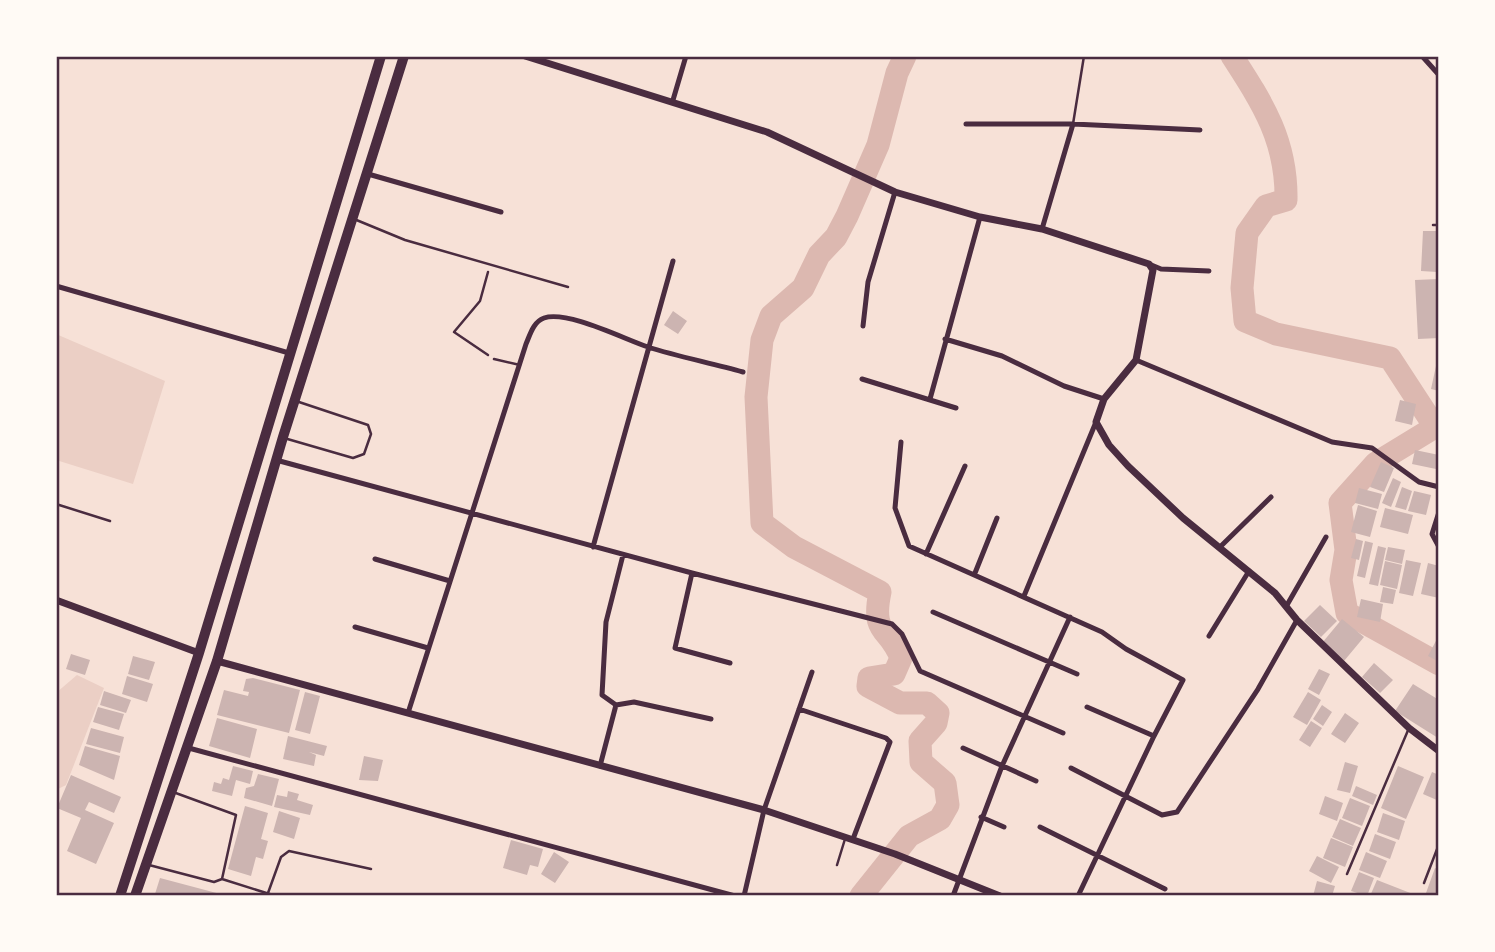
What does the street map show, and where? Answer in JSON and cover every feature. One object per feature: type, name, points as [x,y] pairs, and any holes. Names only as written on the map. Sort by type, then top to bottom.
[{"type":"highway","points":[[120,896],[200,653],[381,56]]},
{"type":"highway","points":[[135,896],[217,661],[283,437],[404,56]]},
{"type":"highway","points":[[243,507],[262,512]]},
{"type":"street","points":[[525,56],[673,100],[792,142],[895,192],[980,218],[1042,229],[1161,269],[1209,271]]},
{"type":"street","points":[[673,100],[686,56]]},
{"type":"street","points":[[1422,56],[1439,75]]},
{"type":"street","points":[[967,124],[1073,124],[1200,130]]},
{"type":"street","points":[[1042,229],[1073,124]]},
{"type":"street","points":[[368,174],[501,212]]},
{"type":"street","points":[[863,326],[868,282],[895,192]]},
{"type":"street","points":[[930,399],[980,218]]},
{"type":"street","points":[[593,547],[673,261]]},
{"type":"street","points":[[1024,596],[1104,399],[1136,359],[1153,270],[1149,264]]},
{"type":"street","points":[[56,286],[289,354]]},
{"type":"street","points":[[408,713],[520,365],[533,327],[541,318],[553,317],[649,347],[743,372]]},
{"type":"street","points":[[946,339],[1002,356],[1064,386],[1104,399]]},
{"type":"street","points":[[1136,359],[1332,442],[1372,448],[1419,482],[1439,487]]},
{"type":"street","points":[[862,379],[956,408]]},
{"type":"street","points":[[1096,422],[1109,445],[1128,466],[1287,605],[1297,620],[1409,728],[1439,751]]},
{"type":"street","points":[[901,442],[896,516],[903,527],[906,543],[1070,617],[1183,680],[1125,794],[1078,896]]},
{"type":"street","points":[[276,460],[472,515],[882,621],[898,628],[920,671],[1063,733]]},
{"type":"street","points":[[926,554],[965,466]]},
{"type":"street","points":[[1220,547],[1270,497]]},
{"type":"street","points":[[1439,512],[1432,534],[1439,547]]},
{"type":"street","points":[[975,573],[997,518]]},
{"type":"street","points":[[1287,605],[1326,537]]},
{"type":"street","points":[[623,555],[606,622],[601,691],[604,699],[616,705],[634,702],[711,719]]},
{"type":"street","points":[[375,559],[450,581]]},
{"type":"street","points":[[1209,636],[1249,571]]},
{"type":"street","points":[[692,573],[675,648],[730,663]]},
{"type":"street","points":[[56,600],[200,653]]},
{"type":"street","points":[[933,612],[1077,674]]},
{"type":"street","points":[[953,896],[957,878],[1002,766],[1070,617]]},
{"type":"street","points":[[1071,768],[1162,814],[1171,815],[1181,808],[1258,689],[1297,620]]},
{"type":"street","points":[[355,627],[428,648]]},
{"type":"street","points":[[217,661],[764,810],[890,852],[1000,896]]},
{"type":"street","points":[[744,896],[764,810],[812,672]]},
{"type":"street","points":[[600,766],[616,705]]},
{"type":"street","points":[[1087,707],[1154,736]]},
{"type":"street","points":[[799,709],[886,738],[890,742],[850,838]]},
{"type":"street","points":[[185,747],[735,896]]},
{"type":"street","points":[[963,748],[1036,781]]},
{"type":"street","points":[[981,817],[1004,827]]},
{"type":"street","points":[[1040,827],[1165,889]]},
{"type":"lane","points":[[1073,124],[1084,56]]},
{"type":"lane","points":[[354,219],[405,240],[568,287]]},
{"type":"lane","points":[[1433,225],[1439,225]]},
{"type":"lane","points":[[494,359],[520,365]]},
{"type":"lane","points":[[283,437],[357,459],[364,454],[371,434],[364,422],[295,401]]},
{"type":"lane","points":[[56,504],[110,521]]},
{"type":"lane","points":[[1346,874],[1409,728]]},
{"type":"lane","points":[[170,791],[236,815],[222,879]]},
{"type":"lane","points":[[837,865],[850,838]]},
{"type":"lane","points":[[1424,883],[1439,844]]},
{"type":"lane","points":[[268,893],[281,857],[289,851],[371,869]]},
{"type":"lane","points":[[146,864],[214,882],[222,879],[276,896]]},
{"type":"path","points":[[489,265],[480,301],[454,332],[494,359]]},
{"type":"shaded area","points":[[56,334],[165,381],[133,484],[56,460]]},
{"type":"shaded area","points":[[77,675],[104,688],[66,785],[56,790],[56,693]]},
{"type":"building","points":[[1423,231],[1439,231],[1437,272],[1421,271]]},
{"type":"building","points":[[1439,279],[1439,338],[1418,339],[1415,280]]},
{"type":"building","points":[[673,311],[687,321],[678,334],[664,325]]},
{"type":"building","points":[[1436,366],[1439,367],[1439,391],[1431,389]]},
{"type":"building","points":[[1400,400],[1416,404],[1412,425],[1395,421]]},
{"type":"building","points":[[1415,450],[1439,455],[1436,469],[1412,464]]},
{"type":"building","points":[[1381,462],[1394,468],[1384,492],[1370,487]]},
{"type":"building","points":[[1393,478],[1401,482],[1391,507],[1382,503]]},
{"type":"building","points":[[1402,487],[1412,491],[1406,510],[1395,507]]},
{"type":"building","points":[[1359,488],[1382,494],[1378,509],[1355,503]]},
{"type":"building","points":[[1414,491],[1431,495],[1426,515],[1408,511]]},
{"type":"building","points":[[1358,505],[1377,511],[1370,537],[1351,532]]},
{"type":"building","points":[[1385,508],[1413,515],[1408,534],[1380,527]]},
{"type":"building","points":[[1356,539],[1363,541],[1359,560],[1351,558]]},
{"type":"building","points":[[1365,541],[1373,543],[1365,578],[1357,576]]},
{"type":"building","points":[[1378,546],[1386,548],[1378,586],[1369,584]]},
{"type":"building","points":[[1388,547],[1405,550],[1402,564],[1385,560]]},
{"type":"building","points":[[1406,560],[1421,563],[1413,596],[1399,593]]},
{"type":"building","points":[[1385,561],[1402,565],[1397,589],[1380,585]]},
{"type":"building","points":[[1428,563],[1439,566],[1439,598],[1421,594]]},
{"type":"building","points":[[1383,587],[1396,590],[1393,604],[1380,602]]},
{"type":"building","points":[[1361,599],[1383,604],[1380,622],[1357,617]]},
{"type":"building","points":[[1320,605],[1337,621],[1321,637],[1304,621]]},
{"type":"building","points":[[1342,619],[1364,637],[1344,661],[1322,643]]},
{"type":"building","points":[[1439,635],[1439,662],[1428,656]]},
{"type":"building","points":[[71,654],[90,660],[85,675],[66,669]]},
{"type":"building","points":[[133,656],[155,662],[149,680],[128,674]]},
{"type":"building","points":[[1374,663],[1393,680],[1380,693],[1362,677]]},
{"type":"building","points":[[1319,669],[1330,674],[1319,695],[1308,689]]},
{"type":"building","points":[[127,676],[153,684],[147,702],[122,694]]},
{"type":"building","points":[[253,678],[300,690],[289,733],[217,715],[224,690],[248,696],[249,692],[243,691],[246,679]]},
{"type":"building","points":[[1413,684],[1439,700],[1438,738],[1395,711]]},
{"type":"building","points":[[104,691],[131,700],[126,713],[100,705]]},
{"type":"building","points":[[305,692],[320,696],[310,734],[295,730]]},
{"type":"building","points":[[1308,692],[1321,700],[1307,725],[1293,717]]},
{"type":"building","points":[[1322,705],[1332,712],[1323,726],[1313,719]]},
{"type":"building","points":[[98,707],[124,714],[119,730],[93,722]]},
{"type":"building","points":[[1345,713],[1359,723],[1345,743],[1331,734]]},
{"type":"building","points":[[217,718],[257,729],[250,758],[209,746]]},
{"type":"building","points":[[1311,721],[1322,728],[1310,747],[1299,740]]},
{"type":"building","points":[[91,728],[124,737],[120,753],[86,744]]},
{"type":"building","points":[[288,736],[327,746],[324,756],[309,752],[316,755],[314,766],[283,759]]},
{"type":"building","points":[[85,746],[120,756],[114,780],[79,765]]},
{"type":"building","points":[[364,756],[383,760],[378,781],[359,780]]},
{"type":"building","points":[[1345,762],[1358,766],[1350,793],[1337,790]]},
{"type":"building","points":[[233,766],[253,771],[250,784],[236,780],[232,796],[212,791],[214,782],[221,784],[223,778],[229,780]]},
{"type":"building","points":[[1398,766],[1424,777],[1406,819],[1381,808]]},
{"type":"building","points":[[1432,772],[1439,775],[1439,801],[1423,794]]},
{"type":"building","points":[[258,774],[279,779],[272,806],[244,798],[246,788],[254,786]]},
{"type":"building","points":[[71,775],[121,797],[114,813],[89,802],[85,810],[114,823],[96,864],[67,851],[81,818],[57,808]]},
{"type":"building","points":[[1356,786],[1377,795],[1373,805],[1352,796]]},
{"type":"building","points":[[288,791],[299,794],[297,800],[313,805],[310,815],[274,807],[277,795],[287,797]]},
{"type":"building","points":[[1325,796],[1343,803],[1337,821],[1319,814]]},
{"type":"building","points":[[1350,798],[1370,806],[1362,826],[1342,818]]},
{"type":"building","points":[[245,806],[268,813],[261,839],[268,841],[263,859],[256,857],[251,876],[228,869]]},
{"type":"building","points":[[279,811],[300,818],[294,839],[273,832]]},
{"type":"building","points":[[1383,813],[1405,821],[1399,840],[1377,832]]},
{"type":"building","points":[[1340,819],[1361,828],[1353,846],[1332,837]]},
{"type":"building","points":[[1375,834],[1396,842],[1390,859],[1369,851]]},
{"type":"building","points":[[1331,838],[1353,847],[1345,867],[1323,858]]},
{"type":"building","points":[[511,840],[543,849],[538,867],[530,865],[527,875],[503,868]]},
{"type":"building","points":[[554,852],[569,862],[555,883],[541,874]]},
{"type":"building","points":[[1366,852],[1387,861],[1380,878],[1359,870]]},
{"type":"building","points":[[1317,856],[1339,867],[1331,883],[1309,871]]},
{"type":"building","points":[[1435,868],[1439,870],[1439,896],[1426,893]]},
{"type":"building","points":[[1359,872],[1374,878],[1367,896],[1351,891]]},
{"type":"building","points":[[160,878],[224,895],[224,896],[155,894]]},
{"type":"building","points":[[1377,880],[1418,896],[1370,896]]},
{"type":"building","points":[[1317,881],[1335,886],[1332,896],[1313,896]]},
{"type":"waterway","points":[[861,896],[909,836],[940,819],[948,805],[945,783],[921,762],[920,741],[936,723],[938,713],[927,703],[900,703],[868,686],[869,678],[894,674],[901,658],[880,624],[880,592],[794,547],[762,523],[756,397],[762,340],[771,316],[803,288],[819,255],[836,237],[847,216],[878,145],[897,73],[905,56]]},
{"type":"waterway","points":[[1232,56],[1254,90],[1271,124],[1278,141],[1285,179],[1286,200],[1266,206],[1247,233],[1242,288],[1245,321],[1276,334],[1390,358],[1435,427],[1376,463],[1340,503],[1346,550],[1341,580],[1347,613],[1439,664]]}]
